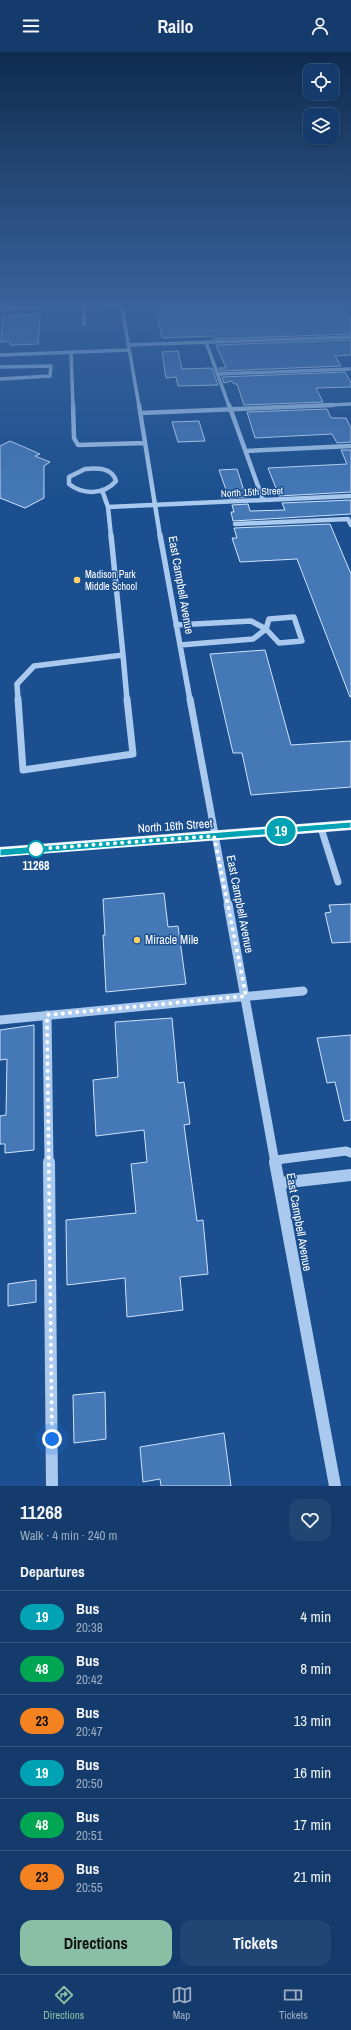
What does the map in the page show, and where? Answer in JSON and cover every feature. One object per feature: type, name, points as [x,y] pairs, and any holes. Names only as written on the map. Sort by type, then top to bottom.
[{"type":"main road","name":"North 16th Street","points":[[0,852],[351,825]]},
{"type":"street","points":[[0,379],[45,377],[50,376],[51,369]]},
{"type":"street","points":[[72,369],[75,443],[78,445],[145,443]]},
{"type":"street","name":"East Campbell Avenue","points":[[133,369],[154,505],[214,836],[246,996],[335,1486]]},
{"type":"street","points":[[216,369],[263,500]]},
{"type":"street","points":[[218,374],[351,369]]},
{"type":"street","points":[[140,413],[351,404]]},
{"type":"street","points":[[246,451],[351,446]]},
{"type":"street","points":[[93,468],[112,473],[116,480],[113,484],[102,490],[78,490],[69,484],[68,481],[73,474],[78,471],[93,468]]},
{"type":"street","points":[[102,490],[108,506],[123,654],[133,754],[23,770],[18,684],[34,666],[123,654]]},
{"type":"street","name":"North 15th Street","points":[[108,506],[351,496]]},
{"type":"street","points":[[235,524],[348,519],[351,525]]},
{"type":"street","points":[[176,625],[251,621],[266,629],[279,643],[302,641],[294,617],[269,619],[266,629],[253,639],[180,645]]},
{"type":"street","points":[[321,828],[338,882]]},
{"type":"street","points":[[0,1020],[303,991]]},
{"type":"street","points":[[47,1015],[52,1486]]},
{"type":"street","points":[[276,1160],[346,1151],[351,1152]]},
{"type":"street","points":[[280,1183],[351,1175]]},
{"type":"building","points":[[165,369],[212,369],[218,385],[178,386],[176,377],[166,378]]},
{"type":"building","points":[[219,369],[270,369],[220,371]]},
{"type":"building","points":[[345,372],[351,383],[351,387],[316,388],[323,402],[244,405],[237,384],[234,384],[232,381],[224,383],[222,377]]},
{"type":"building","points":[[327,409],[331,418],[346,418],[351,428],[351,442],[337,443],[332,434],[255,438],[247,412]]},
{"type":"building","points":[[199,421],[205,441],[178,442],[172,422]]},
{"type":"building","points":[[10,441],[40,454],[35,456],[50,462],[44,466],[44,498],[25,508],[0,498],[0,446]]},
{"type":"building","points":[[341,450],[351,450],[351,492],[279,496],[268,468],[347,464]]},
{"type":"building","points":[[237,469],[246,497],[229,498],[219,470]]},
{"type":"building","points":[[351,500],[351,514],[233,521],[231,512],[234,512],[232,505],[248,504],[250,511],[285,510],[282,503]]},
{"type":"building","points":[[330,524],[351,574],[351,697],[297,559],[240,562],[232,538],[237,538],[234,528]]},
{"type":"building","points":[[265,650],[291,745],[351,741],[351,787],[251,795],[242,753],[233,753],[210,654]]},
{"type":"building","points":[[164,893],[168,927],[178,926],[186,984],[106,992],[103,899]]},
{"type":"building","points":[[351,904],[351,942],[332,943],[325,913],[331,912],[329,905]]},
{"type":"building","points":[[172,1018],[178,1083],[184,1082],[190,1124],[184,1125],[197,1221],[203,1220],[208,1274],[180,1277],[183,1310],[127,1317],[125,1278],[67,1285],[66,1220],[136,1213],[131,1164],[147,1162],[144,1130],[96,1136],[93,1080],[118,1077],[115,1022]]},
{"type":"building","points":[[34,1025],[34,1150],[5,1153],[5,1144],[0,1144],[0,1116],[6,1115],[7,1059],[0,1060],[0,1030]]},
{"type":"building","points":[[351,1035],[351,1120],[344,1121],[335,1082],[327,1083],[317,1038]]},
{"type":"building","points":[[36,1280],[36,1302],[8,1306],[8,1284]]},
{"type":"building","points":[[105,1392],[106,1439],[74,1443],[73,1395]]},
{"type":"building","points":[[224,1433],[231,1486],[161,1486],[160,1479],[143,1482],[140,1447]]},
{"type":"bus line","name":"19","points":[[0,852],[187,839],[351,825]]},
{"type":"place","name":"Madison Park Middle School","points":[[77,580]]},
{"type":"place","name":"11268","points":[[36,849]]},
{"type":"place","name":"Miracle Mile","points":[[137,940]]},
{"type":"route","points":[[36,849],[214,836],[246,996],[47,1015],[52,1439]]}]
